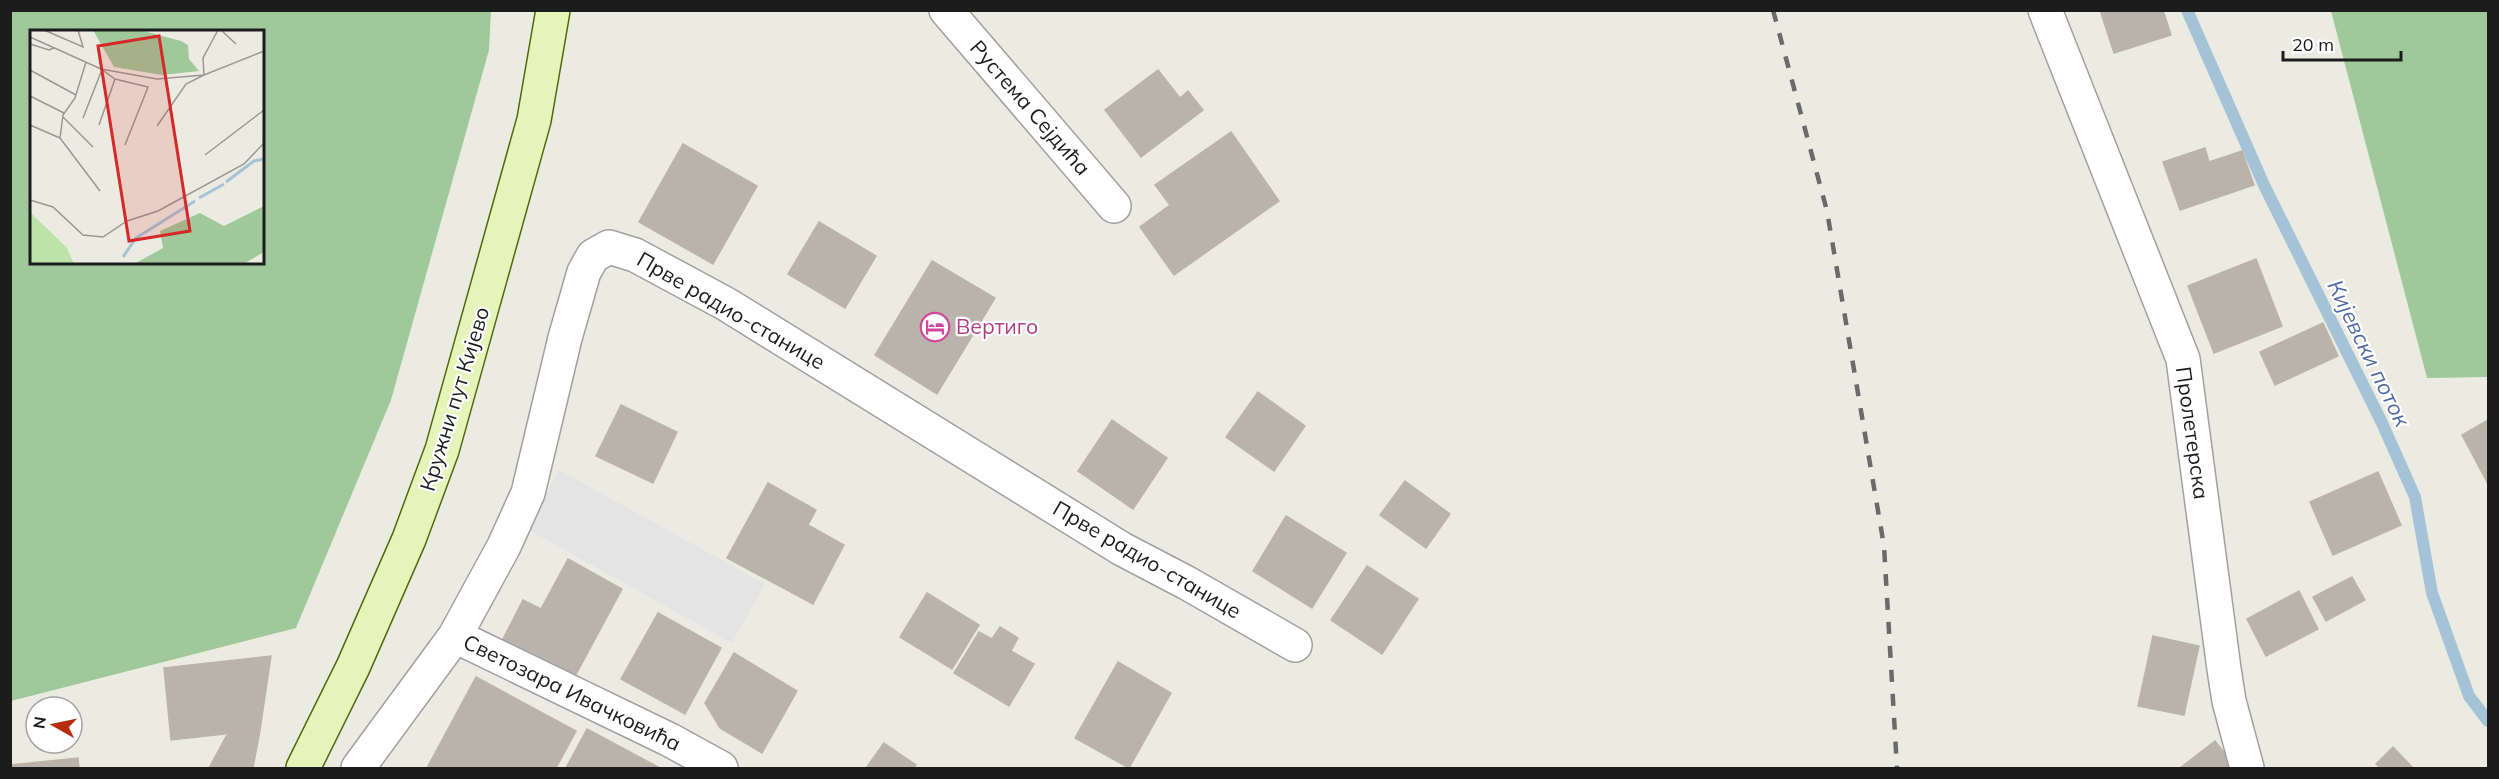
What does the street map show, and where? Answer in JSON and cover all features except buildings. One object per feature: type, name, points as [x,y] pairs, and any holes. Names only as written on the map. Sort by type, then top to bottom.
[{"type":"main road","name":"Кружни пут Кијево","points":[[303,768],[353,667],[409,539],[442,450],[534,120],[553,10]]},
{"type":"street","name":"Рустема Сејдића","points":[[946,10],[1114,206]]},
{"type":"street","name":"Пролетерска","points":[[2045,10],[2183,359],[2229,701],[2247,768]]},
{"type":"street","name":"Прве радио-станице","points":[[358,768],[454,636],[504,546],[528,493],[565,338],[584,272],[598,252],[613,247],[672,273],[726,304],[1122,549],[1187,582],[1295,645]]},
{"type":"street","name":"Светозара Ивачковића","points":[[454,636],[670,740],[721,768]]},
{"type":"green space","points":[[10,11],[491,11],[489,50],[391,400],[296,628],[34,695],[24,695],[24,698],[11,701]]},
{"type":"green space","points":[[2331,11],[2488,11],[2488,377],[2427,378]]},
{"type":"shaded area","points":[[559,470],[765,584],[732,643],[527,529]]},
{"type":"waterway","name":"Кијевски поток","points":[[2187,10],[2264,185],[2382,423],[2415,497],[2432,593],[2469,696],[2488,721]]},
{"type":"railway","points":[[1773,10],[1827,211],[1884,546],[1897,768]]},
{"type":"place","name":"Вертиго","points":[[935,327]]}]
